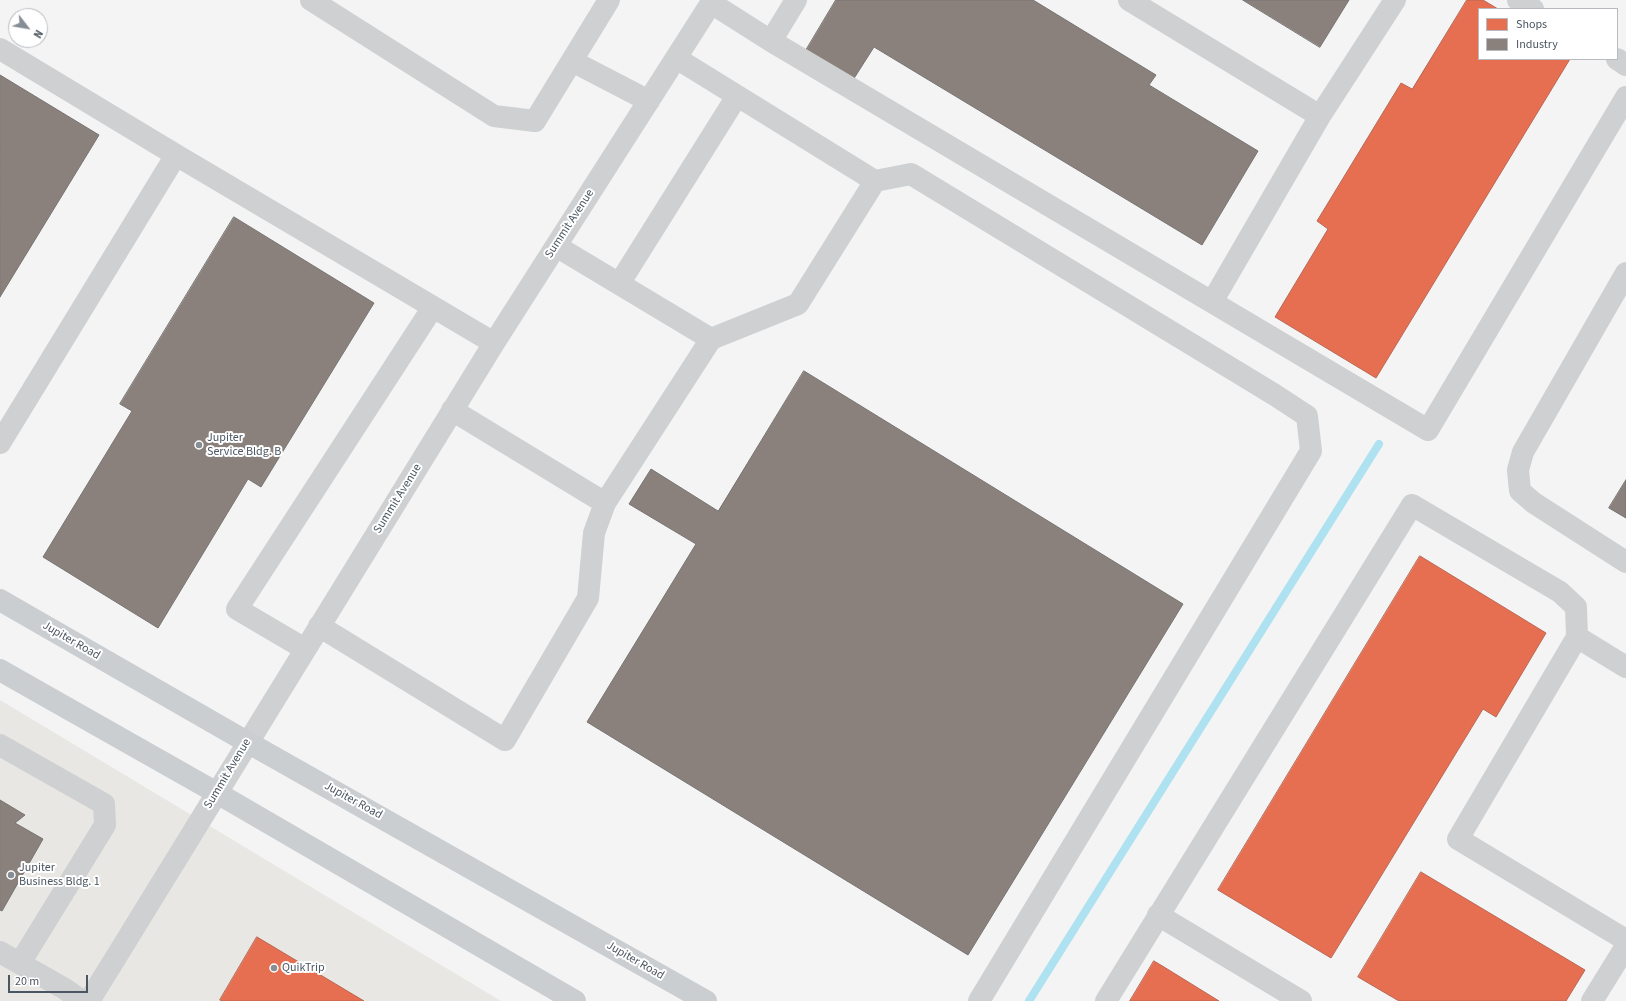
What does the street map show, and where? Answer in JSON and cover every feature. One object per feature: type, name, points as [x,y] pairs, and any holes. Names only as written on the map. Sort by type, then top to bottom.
[{"type":"main road","name":"Jupiter Road","points":[[0,600],[247,742],[706,1001]]},
{"type":"main road","points":[[0,670],[217,793],[575,1001]]},
{"type":"street","points":[[311,0],[494,116],[535,120],[609,0]]},
{"type":"street","points":[[770,41],[796,0]]},
{"type":"street","points":[[1129,0],[1320,116]]},
{"type":"street","points":[[1212,302],[1320,116],[1395,0]]},
{"type":"street","points":[[1518,0],[1531,8]]},
{"type":"street","points":[[712,1],[770,41],[1428,430],[1626,97]]},
{"type":"street","name":"Summit Avenue","points":[[89,1001],[452,410],[712,1]]},
{"type":"street","points":[[0,49],[494,343]]},
{"type":"street","points":[[676,58],[874,181],[911,174],[1275,395],[1307,416],[1311,451],[979,1001]]},
{"type":"street","points":[[572,61],[649,101]]},
{"type":"street","points":[[619,284],[737,96]]},
{"type":"street","points":[[0,443],[176,155]]},
{"type":"street","points":[[319,626],[505,740],[588,598],[594,533],[605,503],[711,339],[798,304],[874,181]]},
{"type":"street","points":[[556,246],[711,339]]},
{"type":"street","points":[[1626,273],[1523,452],[1518,470],[1520,491],[1534,503],[1626,562]]},
{"type":"street","points":[[305,649],[237,609],[433,307]]},
{"type":"street","points":[[452,410],[605,503]]},
{"type":"street","points":[[1106,1001],[1412,505],[1560,592],[1576,607],[1577,638],[1458,839],[1626,940]]},
{"type":"street","points":[[1577,638],[1626,666]]},
{"type":"street","points":[[0,745],[104,804],[105,825],[20,963]]},
{"type":"street","points":[[1158,915],[1301,1001]]},
{"type":"street","points":[[1592,1001],[1626,946]]},
{"type":"street","points":[[0,952],[82,1001]]},
{"type":"shaded area","points":[[0,700],[501,1001],[0,1001]]},
{"type":"building: Shops","points":[[1467,0],[1483,0],[1496,8],[1478,8],[1478,60],[1569,60],[1376,378],[1275,317],[1328,229],[1317,221],[1401,83],[1412,89]]},
{"type":"building: Shops","points":[[1420,556],[1546,633],[1496,717],[1483,709],[1331,958],[1218,890]]},
{"type":"building: Shops","points":[[1421,872],[1585,970],[1566,1001],[1399,1001],[1358,977]]},
{"type":"building: Shops","name":"QuikTrip","points":[[257,937],[364,1001],[220,1000]]},
{"type":"building: Shops","points":[[1154,961],[1164,967],[1219,1001],[1130,1001]]},
{"type":"building: Industry","points":[[836,0],[1033,0],[1156,75],[1149,85],[1258,151],[1202,245],[874,47],[853,80],[805,52]]},
{"type":"building: Industry","points":[[1243,0],[1349,0],[1320,47]]},
{"type":"building: Industry","points":[[0,75],[99,135],[0,297]]},
{"type":"building: Industry","name":"Jupiter Service Bldg. B","points":[[234,217],[374,303],[261,487],[248,479],[158,628],[43,557],[132,411],[120,404]]},
{"type":"building: Industry","points":[[804,371],[1183,604],[968,955],[587,722],[696,544],[629,504],[651,469],[718,511]]},
{"type":"building: Industry","points":[[1626,480],[1626,518],[1609,508]]},
{"type":"building: Industry","name":"Jupiter Business Bldg. 1","points":[[0,800],[25,815],[15,823],[43,839],[2,911],[0,910]]},
{"type":"waterway","points":[[1029,1001],[1379,444]]},
{"type":"place","name":"Jupiter Service Bldg. B","points":[[199,445]]},
{"type":"place","name":"Jupiter Business Bldg. 1","points":[[11,875]]},
{"type":"place","name":"QuikTrip","points":[[274,968]]}]
